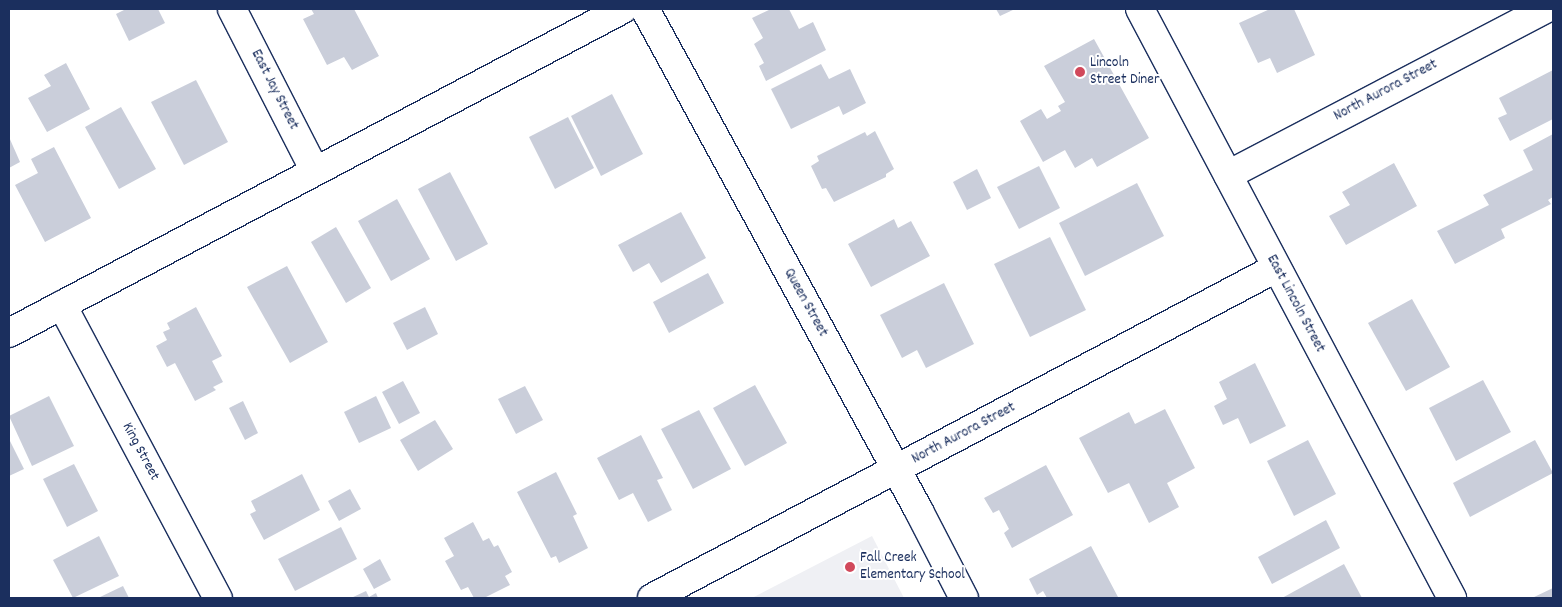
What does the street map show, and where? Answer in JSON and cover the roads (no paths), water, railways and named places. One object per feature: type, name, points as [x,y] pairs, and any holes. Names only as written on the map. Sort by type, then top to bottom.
[{"type":"street","name":"East Jay Street","points":[[232,9],[315,171]]},
{"type":"street","points":[[9,333],[623,9]]},
{"type":"street","name":"Queen Street","points":[[645,9],[964,598]]},
{"type":"street","name":"East Lincoln Street","points":[[1140,9],[1452,598]]},
{"type":"street","name":"North Aurora Street","points":[[1228,176],[1546,9]]},
{"type":"street","name":"North Aurora Street","points":[[652,598],[1276,268]]},
{"type":"street","name":"King Street","points":[[62,305],[218,598]]},
{"type":"place","name":"Lincoln Street Diner","points":[[1080,72]]},
{"type":"place","name":"Fall Creek Elementary School","points":[[850,567]]}]
